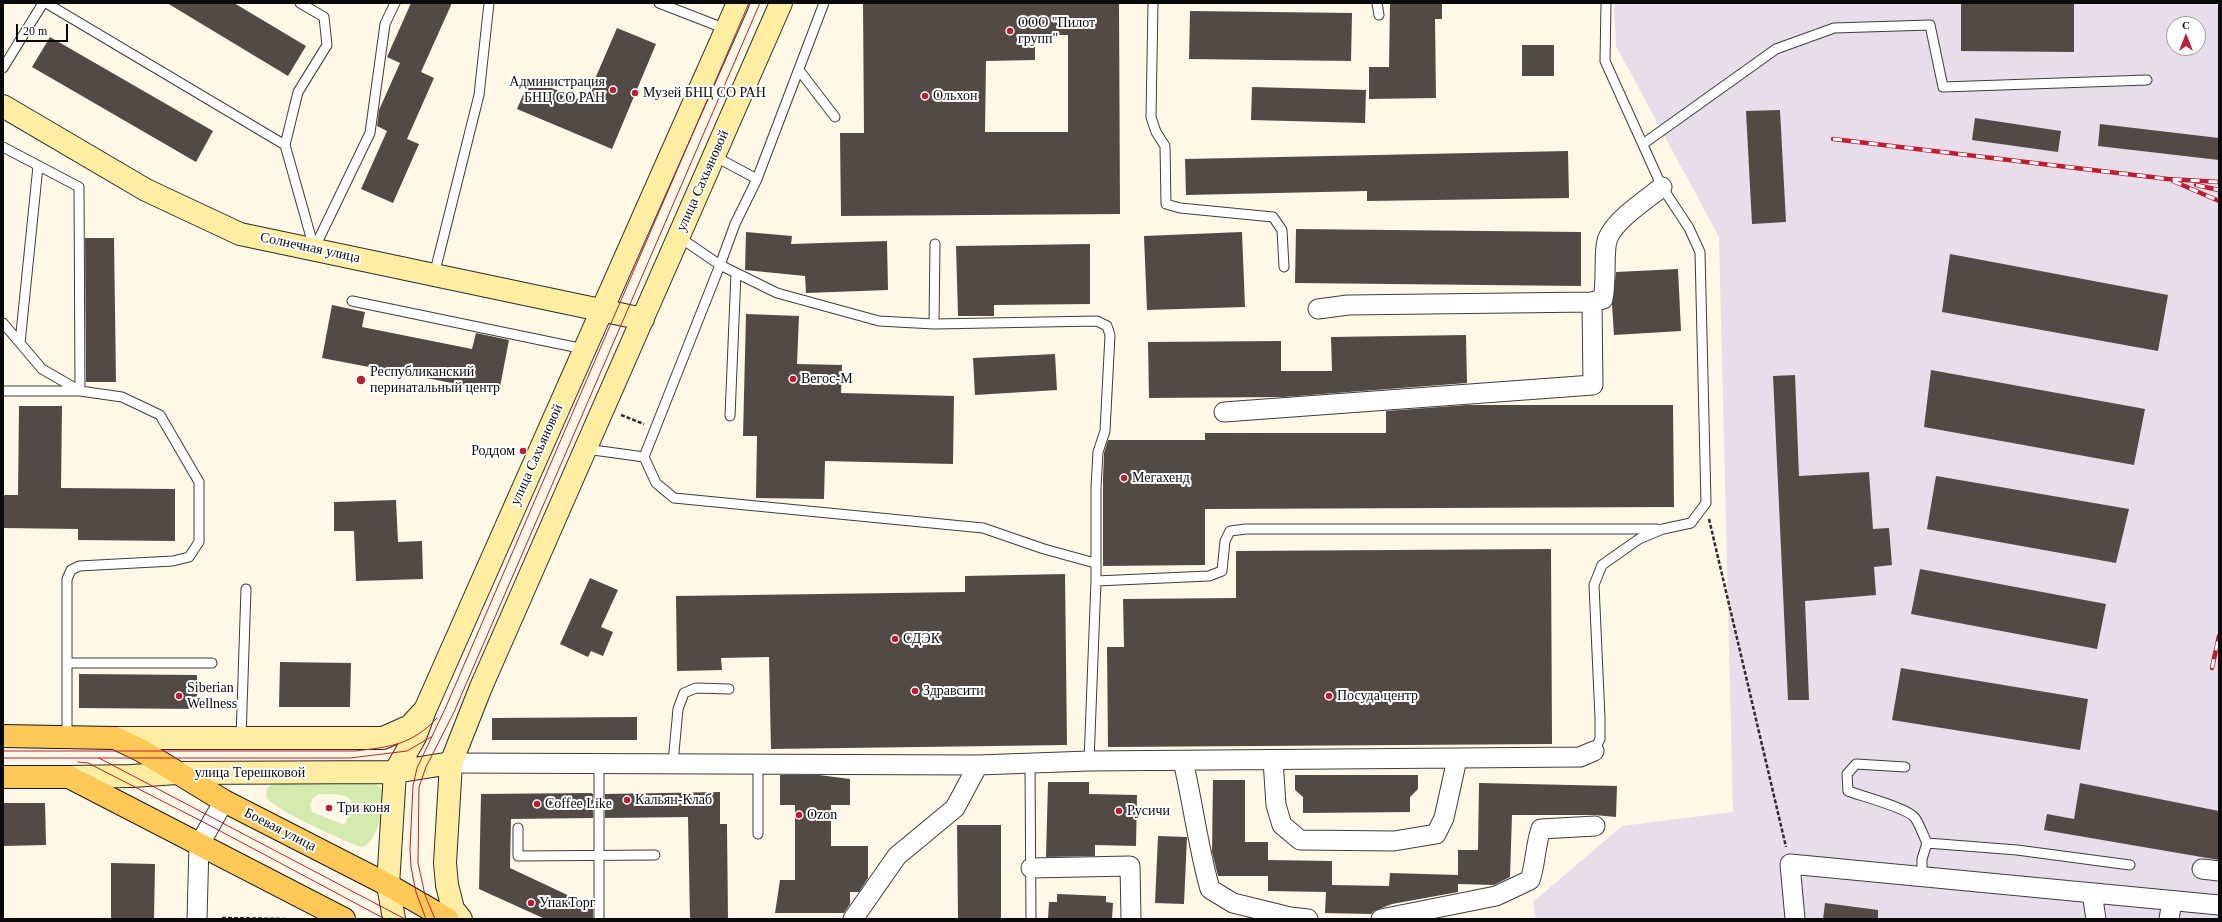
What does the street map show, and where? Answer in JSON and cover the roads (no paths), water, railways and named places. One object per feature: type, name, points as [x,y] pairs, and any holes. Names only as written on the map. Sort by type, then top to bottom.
[{"type":"main road","name":"улица Сахьяновой","points":[[394,919],[388,885],[395,772],[409,747],[584,348],[738,3]]},
{"type":"main road","name":"улица Сахьяновой","points":[[461,919],[453,909],[447,885],[445,863],[451,764],[481,687],[781,3]]},
{"type":"main road","name":"Солнечная улица","points":[[3,106],[146,190],[240,234],[643,319]]},
{"type":"main road","points":[[3,736],[115,738],[384,738],[410,726],[425,710]]},
{"type":"main road","name":"Боевая улица","points":[[115,738],[224,800],[388,885],[447,919]]},
{"type":"main road","points":[[409,747],[451,764]]},
{"type":"main road","name":"улица Терешковой","points":[[3,777],[132,776],[177,773],[395,772],[451,764]]},
{"type":"main road","points":[[69,777],[344,919]]},
{"type":"street","points":[[1318,309],[1348,305],[1592,302],[1603,299],[1606,288],[1607,238],[1616,226],[1662,187]]},
{"type":"street","points":[[1224,412],[1593,385],[1592,302]]},
{"type":"street","points":[[451,764],[599,763],[978,765],[1089,761],[1580,757],[1594,752]]},
{"type":"street","points":[[1273,760],[1276,805],[1282,825],[1300,840],[1394,841],[1436,834],[1444,818],[1457,759]]},
{"type":"street","points":[[1183,760],[1191,796],[1200,856],[1210,889],[1233,903],[1290,917],[1308,919]]},
{"type":"street","points":[[854,919],[898,856],[955,808],[978,765]]},
{"type":"street","points":[[198,919],[199,845],[224,800]]},
{"type":"street","points":[[1381,919],[1496,896],[1530,880],[1535,867],[1535,846],[1541,829],[1595,826]]},
{"type":"street","points":[[1795,919],[1790,864],[2219,905]]},
{"type":"street","points":[[1031,868],[1130,866],[1131,919]]},
{"type":"street","points":[[2092,893],[2096,919]]},
{"type":"street","points":[[2169,919],[2172,901]]},
{"type":"lane","points":[[3,68],[43,3]]},
{"type":"lane","points":[[46,3],[285,145]]},
{"type":"lane","points":[[300,3],[324,17],[327,45],[298,92],[285,145],[314,249]]},
{"type":"lane","points":[[314,249],[370,133],[385,24],[395,3]]},
{"type":"lane","points":[[434,275],[479,95],[489,3]]},
{"type":"lane","points":[[659,3],[726,29]]},
{"type":"lane","points":[[824,3],[757,179],[735,224],[644,457],[656,483],[674,498],[983,528],[1044,549],[1095,563]]},
{"type":"lane","points":[[1152,3],[1151,117],[1156,132],[1165,146],[1166,204],[1180,208],[1274,217],[1282,230],[1284,267]]},
{"type":"lane","points":[[1377,3],[1379,15]]},
{"type":"lane","points":[[1594,752],[1600,739],[1600,718],[1594,585],[1602,565],[1639,539],[1662,529],[1690,523],[1706,503],[1700,252],[1689,228],[1662,187],[1605,61],[1606,3]]},
{"type":"lane","points":[[1643,144],[1776,49],[1834,28],[1930,25],[1943,87],[2147,80]]},
{"type":"lane","points":[[799,70],[835,117]]},
{"type":"lane","points":[[3,147],[79,187],[80,391]]},
{"type":"lane","points":[[714,156],[757,179]]},
{"type":"lane","points":[[20,343],[38,166]]},
{"type":"lane","points":[[679,237],[720,265],[777,292],[879,321],[934,324],[1097,320],[1107,326],[1110,335],[1105,431],[1098,452],[1095,563],[1096,581],[1089,761]]},
{"type":"lane","points":[[934,324],[935,244]]},
{"type":"lane","points":[[730,416],[736,273]]},
{"type":"lane","points":[[352,301],[584,348]]},
{"type":"lane","points":[[3,323],[42,369],[80,391]]},
{"type":"lane","points":[[3,391],[80,391],[122,397],[160,415],[199,482],[199,542],[189,557],[173,561],[79,566],[71,570],[67,579],[67,737]]},
{"type":"lane","points":[[586,449],[644,457]]},
{"type":"lane","points":[[1096,581],[1209,576],[1222,572],[1225,541],[1230,531],[1246,529],[1662,529]]},
{"type":"lane","points":[[241,738],[246,589]]},
{"type":"lane","points":[[67,663],[212,663]]},
{"type":"lane","points":[[673,764],[678,710],[684,693],[696,688],[729,689]]},
{"type":"lane","points":[[599,763],[599,919]]},
{"type":"lane","points":[[1030,763],[1031,919]]},
{"type":"lane","points":[[758,764],[758,834]]},
{"type":"lane","points":[[1905,767],[1856,764],[1847,774],[1848,791],[1867,799],[1889,804],[1914,816],[1927,843],[1922,859],[1922,877]]},
{"type":"lane","points":[[518,828],[518,856],[655,855]]},
{"type":"lane","points":[[1927,843],[2017,850],[2130,865]]},
{"type":"tram line","points":[[426,919],[416,892],[411,867],[410,849],[413,786],[417,768],[445,709],[749,3]]},
{"type":"tram line","points":[[435,919],[425,895],[418,863],[419,787],[426,767],[454,712],[760,3]]},
{"type":"tram line","points":[[3,751],[355,751],[379,748],[400,743],[419,734],[437,718]]},
{"type":"tram line","points":[[3,758],[350,758],[407,751],[431,737]]},
{"type":"tram line","points":[[99,758],[405,919]]},
{"type":"tram line","points":[[78,762],[88,763],[209,825],[385,919]]},
{"type":"railway","points":[[1833,139],[2168,179],[2219,182]]},
{"type":"railway","points":[[2173,181],[2219,201]]},
{"type":"railway","points":[[2196,185],[2219,190]]},
{"type":"railway","points":[[2212,668],[2219,636]]},
{"type":"place","name":"ООО \"Пилот групп\"","points":[[1010,31]]},
{"type":"place","name":"Администрация БНЦ СО РАН","points":[[613,90]]},
{"type":"place","name":"Музей БНЦ СО РАН","points":[[635,93]]},
{"type":"place","name":"Ольхон","points":[[925,96]]},
{"type":"place","name":"Вегос-М","points":[[793,379]]},
{"type":"place","name":"Республиканский перинатальный центр","points":[[361,380]]},
{"type":"place","name":"Роддом","points":[[523,451]]},
{"type":"place","name":"Мегахенд","points":[[1124,478]]},
{"type":"place","name":"СДЭК","points":[[895,639]]},
{"type":"place","name":"Здравсити","points":[[915,691]]},
{"type":"place","name":"Siberian Wellness","points":[[179,696]]},
{"type":"place","name":"Посуда центр","points":[[1329,696]]},
{"type":"place","name":"Кальян-Клаб","points":[[627,800]]},
{"type":"place","name":"Coffee Like","points":[[537,804]]},
{"type":"place","name":"Три коня","points":[[329,808]]},
{"type":"place","name":"Русичи","points":[[1119,811]]},
{"type":"place","name":"Ozon","points":[[799,815]]},
{"type":"place","name":"УпакТорг","points":[[531,903]]}]
